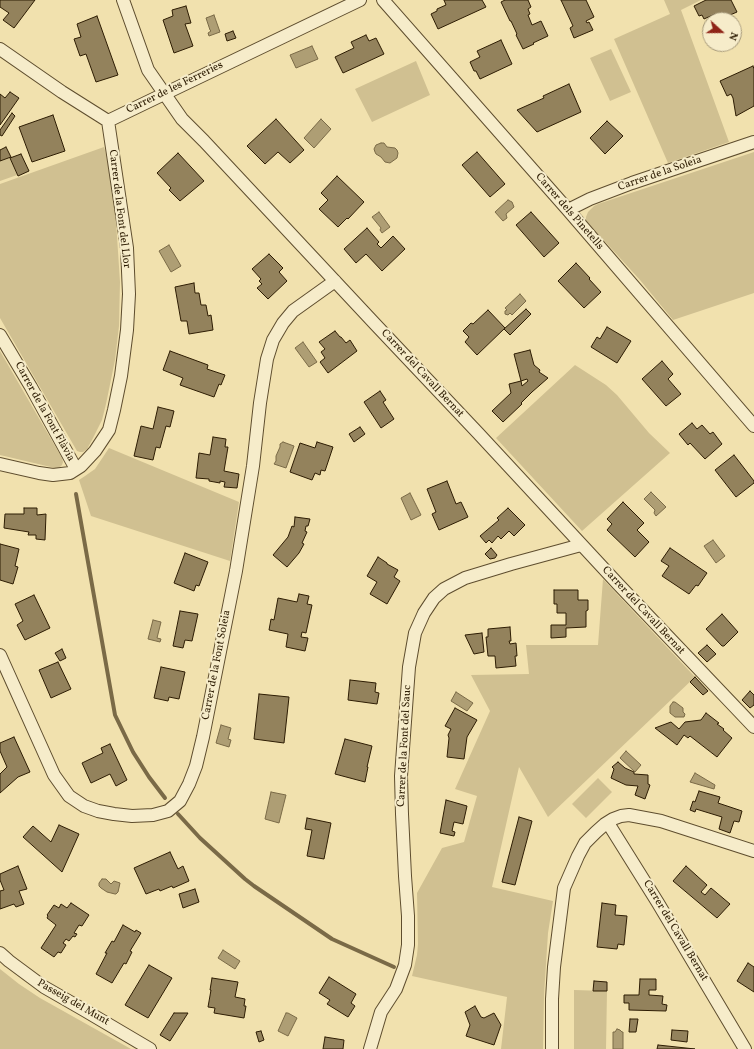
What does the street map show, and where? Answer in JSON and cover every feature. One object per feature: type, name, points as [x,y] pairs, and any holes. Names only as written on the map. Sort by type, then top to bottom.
[{"type":"street","name":"Carrer del Cavall Bernat","points":[[123,0],[148,70],[182,119],[754,727]]},
{"type":"street","name":"Carrer de les Ferreries","points":[[108,121],[360,0]]},
{"type":"street","name":"Carrer dels Pinetells","points":[[382,0],[568,210],[754,426]]},
{"type":"street","points":[[0,49],[96,115],[108,121]]},
{"type":"street","name":"Carrer de la Font del Llor","points":[[0,464],[53,475],[70,473],[81,466],[95,451],[108,430],[121,376],[127,330],[128,294],[127,248],[108,121]]},
{"type":"street","name":"Carrer de la Soleia","points":[[568,210],[590,199],[632,183],[754,142]]},
{"type":"street","name":"Carrer de la Font Soleia","points":[[0,655],[54,775],[69,796],[84,806],[98,811],[132,816],[153,815],[168,811],[180,801],[196,766],[236,571],[253,466],[260,403],[267,359],[273,340],[283,323],[293,311],[335,281]]},
{"type":"street","name":"Carrer de la Font Flàvia","points":[[0,335],[31,387],[76,469]]},
{"type":"street","name":"Carrer de la Font del Sauc","points":[[370,1049],[382,1012],[396,989],[405,965],[408,945],[408,916],[402,822],[401,776],[409,667],[415,633],[424,612],[434,598],[444,589],[465,578],[582,545]]},
{"type":"street","points":[[552,1049],[554,967],[564,888],[578,856],[586,843],[596,832],[621,816],[629,815],[661,821],[754,851]]},
{"type":"street","name":"Carrer del Cavall Bernat","points":[[608,823],[658,903],[745,1049]]},
{"type":"street","name":"Passeig del Munt","points":[[0,953],[8,961],[44,987],[150,1049]]},
{"type":"shaded area","points":[[664,0],[701,0],[681,10],[729,142],[668,163],[614,39],[670,14]]},
{"type":"shaded area","points":[[214,15],[220,32],[209,36],[208,33],[211,31],[206,18]]},
{"type":"shaded area","points":[[312,46],[318,59],[296,68],[290,55]]},
{"type":"shaded area","points":[[611,49],[631,92],[610,101],[590,58]]},
{"type":"shaded area","points":[[416,61],[430,95],[372,122],[355,89]]},
{"type":"shaded area","points":[[321,119],[331,129],[314,148],[304,138]]},
{"type":"shaded area","points":[[384,143],[387,147],[395,148],[397,150],[397,158],[390,163],[385,162],[375,152],[374,149],[376,145]]},
{"type":"shaded area","points":[[104,147],[115,206],[120,282],[119,326],[115,360],[102,420],[87,449],[80,452],[77,451],[0,318],[0,184]]},
{"type":"shaded area","points":[[754,152],[754,293],[673,320],[640,280],[586,221],[588,212],[598,204]]},
{"type":"shaded area","points":[[10,158],[17,175],[0,181],[0,161]]},
{"type":"shaded area","points":[[508,200],[512,202],[514,207],[506,214],[507,218],[503,221],[495,212]]},
{"type":"shaded area","points":[[379,212],[390,227],[382,233],[380,230],[381,228],[372,217]]},
{"type":"shaded area","points":[[169,245],[181,266],[171,272],[159,251]]},
{"type":"shaded area","points":[[520,294],[526,301],[512,315],[510,313],[508,315],[505,314],[505,311],[507,310],[505,308]]},
{"type":"shaded area","points":[[303,342],[317,362],[309,367],[295,348]]},
{"type":"shaded area","points":[[0,351],[62,458],[63,462],[59,468],[0,455]]},
{"type":"shaded area","points":[[575,365],[606,385],[617,395],[649,433],[670,453],[582,531],[496,438]]},
{"type":"shaded area","points":[[283,442],[294,446],[286,468],[274,464],[280,444]]},
{"type":"shaded area","points":[[109,448],[239,502],[230,561],[91,516],[79,480],[95,469]]},
{"type":"shaded area","points":[[651,492],[666,507],[656,516],[654,513],[655,510],[644,499]]},
{"type":"shaded area","points":[[410,493],[421,515],[411,520],[401,498]]},
{"type":"shaded area","points":[[713,540],[725,556],[716,563],[704,546]]},
{"type":"shaded area","points":[[603,579],[695,677],[548,817],[519,767],[492,887],[553,901],[548,933],[544,995],[543,1049],[501,1049],[507,997],[412,976],[418,944],[417,893],[442,848],[464,842],[477,796],[455,789],[490,711],[471,675],[529,674],[526,645],[598,645]]},
{"type":"shaded area","points":[[153,620],[161,622],[157,638],[161,639],[160,642],[148,639]]},
{"type":"shaded area","points":[[456,692],[473,703],[467,711],[451,701]]},
{"type":"shaded area","points":[[673,702],[683,708],[683,712],[685,714],[684,717],[675,717],[670,713],[670,706]]},
{"type":"shaded area","points":[[221,725],[231,728],[228,739],[231,740],[229,747],[216,743]]},
{"type":"shaded area","points":[[626,751],[641,765],[635,772],[620,758]]},
{"type":"shaded area","points":[[695,773],[715,785],[714,789],[690,782]]},
{"type":"shaded area","points":[[598,778],[612,792],[586,818],[572,804]]},
{"type":"shaded area","points":[[271,792],[286,795],[279,823],[265,819]]},
{"type":"shaded area","points":[[102,879],[106,879],[111,884],[114,881],[120,883],[118,892],[115,894],[107,892],[101,888],[99,883]]},
{"type":"shaded area","points":[[223,950],[240,961],[235,969],[218,958]]},
{"type":"shaded area","points":[[0,969],[40,998],[131,1049],[0,1049]]},
{"type":"shaded area","points":[[574,990],[607,991],[606,1049],[574,1049]]},
{"type":"shaded area","points":[[286,1013],[297,1018],[288,1036],[278,1031]]},
{"type":"shaded area","points":[[617,1029],[623,1032],[623,1049],[613,1049],[613,1032]]},
{"type":"building","points":[[0,0],[35,0],[14,28],[3,20],[9,13],[0,7]]},
{"type":"building","points":[[444,0],[482,0],[486,7],[438,29],[431,14],[437,11],[437,9],[446,5]]},
{"type":"building","points":[[505,0],[528,0],[531,7],[528,9],[530,14],[528,15],[532,25],[541,21],[548,36],[523,49],[501,2]]},
{"type":"building","points":[[561,0],[586,0],[594,17],[586,21],[587,23],[589,22],[593,30],[574,38],[570,28],[573,26]]},
{"type":"building","points":[[706,0],[731,0],[737,12],[702,12],[702,15],[699,16],[694,6]]},
{"type":"building","points":[[186,6],[191,23],[185,24],[193,46],[174,53],[163,20],[173,16],[172,10]]},
{"type":"building","points":[[97,16],[118,75],[96,82],[86,54],[80,56],[74,39],[81,37],[77,24]]},
{"type":"building","points":[[233,31],[236,38],[227,41],[225,34]]},
{"type":"building","points":[[366,35],[369,41],[376,38],[384,54],[343,73],[335,57],[354,48],[351,42]]},
{"type":"building","points":[[501,40],[512,64],[480,79],[470,62],[480,57],[477,51]]},
{"type":"building","points":[[753,66],[754,106],[736,116],[733,98],[731,94],[727,96],[720,81]]},
{"type":"building","points":[[569,84],[581,112],[537,132],[517,110],[544,98],[543,96]]},
{"type":"building","points":[[10,92],[19,98],[0,125],[0,94],[5,98]]},
{"type":"building","points":[[12,113],[15,116],[2,136],[0,135],[0,130]]},
{"type":"building","points":[[53,115],[65,151],[32,162],[19,127]]},
{"type":"building","points":[[276,119],[304,150],[290,163],[278,152],[265,164],[247,146]]},
{"type":"building","points":[[607,121],[623,136],[605,154],[590,138]]},
{"type":"building","points":[[6,147],[11,157],[0,161],[0,150]]},
{"type":"building","points":[[477,152],[505,184],[490,197],[462,165]]},
{"type":"building","points":[[178,153],[204,181],[180,201],[169,190],[171,188],[157,173]]},
{"type":"building","points":[[21,154],[29,171],[18,176],[10,158]]},
{"type":"building","points":[[337,176],[364,202],[338,227],[319,209],[328,200],[321,193]]},
{"type":"building","points":[[531,212],[559,243],[544,257],[516,225]]},
{"type":"building","points":[[367,228],[379,242],[377,244],[381,248],[393,236],[405,249],[382,271],[366,254],[356,263],[344,249]]},
{"type":"building","points":[[269,254],[283,268],[279,272],[287,281],[268,299],[257,288],[262,284],[259,281],[261,279],[252,269]]},
{"type":"building","points":[[576,263],[601,292],[584,308],[558,281]]},
{"type":"building","points":[[194,283],[195,293],[199,293],[201,305],[206,305],[208,316],[211,315],[213,330],[189,334],[187,321],[181,321],[175,287]]},
{"type":"building","points":[[526,309],[531,314],[510,335],[504,329]]},
{"type":"building","points":[[488,310],[505,328],[477,355],[465,342],[469,337],[463,331]]},
{"type":"building","points":[[607,327],[631,341],[617,363],[591,347],[597,337],[600,339]]},
{"type":"building","points":[[335,331],[346,343],[350,340],[357,351],[328,373],[320,362],[325,358],[321,352],[325,349],[319,342]]},
{"type":"building","points":[[530,350],[534,365],[540,370],[539,372],[548,378],[503,422],[492,411],[511,393],[509,384],[521,381],[514,354]],"holes":[[[527,379],[528,381],[522,386],[521,381]]]},
{"type":"building","points":[[170,351],[208,365],[207,369],[225,375],[221,385],[219,384],[214,397],[180,385],[183,378],[163,370]]},
{"type":"building","points":[[662,361],[673,374],[668,379],[681,394],[666,406],[642,379]]},
{"type":"building","points":[[380,391],[386,400],[383,402],[394,419],[381,428],[364,402]]},
{"type":"building","points":[[158,407],[174,411],[170,427],[166,426],[160,448],[156,447],[153,460],[134,456],[141,426],[153,429]]},
{"type":"building","points":[[692,423],[697,429],[702,425],[710,434],[713,432],[722,444],[705,459],[690,443],[688,445],[679,434]]},
{"type":"building","points":[[360,427],[365,434],[354,442],[349,434]]},
{"type":"building","points":[[213,437],[226,439],[225,447],[228,447],[224,471],[239,474],[237,488],[224,487],[225,482],[220,481],[220,483],[209,481],[209,479],[196,478],[199,453],[210,455]]},
{"type":"building","points":[[317,442],[333,447],[325,471],[321,470],[320,475],[315,473],[312,480],[290,472],[300,443],[315,448]]},
{"type":"building","points":[[734,455],[754,481],[754,483],[736,497],[715,470]]},
{"type":"building","points":[[447,481],[456,504],[461,502],[468,517],[439,530],[432,514],[436,512],[427,489]]},
{"type":"building","points":[[623,502],[644,523],[637,530],[649,542],[635,557],[607,530],[612,524],[607,519]]},
{"type":"building","points":[[24,508],[37,508],[37,515],[46,514],[45,540],[36,539],[36,535],[28,535],[29,532],[4,528],[5,514],[24,514]]},
{"type":"building","points":[[508,508],[525,525],[514,536],[509,531],[501,539],[498,536],[492,543],[489,540],[486,543],[480,536],[499,520],[497,518]]},
{"type":"building","points":[[295,517],[310,519],[308,526],[306,526],[305,531],[307,532],[302,543],[304,544],[299,553],[287,567],[273,555],[288,537],[292,526],[294,527]]},
{"type":"building","points":[[0,544],[19,549],[15,566],[18,567],[13,584],[0,580]]},
{"type":"building","points":[[491,548],[497,555],[495,558],[490,559],[485,554]]},
{"type":"building","points":[[670,548],[707,573],[698,586],[696,585],[689,594],[662,576],[669,566],[661,561]]},
{"type":"building","points":[[185,553],[208,562],[199,586],[196,585],[194,591],[174,583]]},
{"type":"building","points":[[378,557],[398,570],[394,577],[400,581],[387,604],[370,594],[377,582],[367,576]]},
{"type":"building","points":[[554,590],[578,590],[578,600],[588,600],[586,627],[566,628],[566,637],[551,638],[551,625],[566,625],[566,613],[557,613],[557,604],[554,604]]},
{"type":"building","points":[[299,594],[309,596],[307,604],[312,605],[306,633],[302,632],[301,637],[308,638],[305,651],[286,647],[288,634],[269,630],[271,619],[274,620],[278,598],[297,602]]},
{"type":"building","points":[[34,595],[50,628],[25,640],[17,625],[23,621],[15,604]]},
{"type":"building","points":[[180,611],[198,614],[192,641],[185,640],[183,648],[173,646]]},
{"type":"building","points":[[722,614],[738,632],[724,646],[722,646],[706,629]]},
{"type":"building","points":[[510,627],[510,644],[516,643],[516,666],[496,668],[495,656],[488,656],[486,637],[488,637],[488,629]]},
{"type":"building","points":[[482,633],[484,652],[474,654],[465,635]]},
{"type":"building","points":[[707,645],[716,654],[707,662],[698,653]]},
{"type":"building","points":[[62,649],[66,658],[60,661],[55,653]]},
{"type":"building","points":[[58,662],[71,689],[51,698],[39,670]]},
{"type":"building","points":[[161,667],[185,672],[179,699],[169,697],[168,701],[154,698]]},
{"type":"building","points":[[695,677],[708,691],[703,695],[690,682]]},
{"type":"building","points":[[350,680],[376,683],[375,692],[379,693],[377,704],[348,700]]},
{"type":"building","points":[[750,691],[754,695],[754,705],[750,708],[742,700]]},
{"type":"building","points":[[259,694],[289,697],[284,743],[254,739]]},
{"type":"building","points":[[455,708],[477,720],[467,737],[464,759],[447,757],[448,735],[451,729],[445,726]]},
{"type":"building","points":[[706,713],[719,723],[717,724],[732,738],[717,757],[690,736],[688,738],[684,735],[677,745],[655,728],[671,722],[679,729],[685,722],[701,720]]},
{"type":"building","points":[[14,737],[30,772],[18,777],[0,793],[0,774],[7,767],[0,751],[0,743]]},
{"type":"building","points":[[345,739],[372,746],[365,782],[335,774]]},
{"type":"building","points":[[110,744],[127,780],[116,786],[110,774],[91,783],[82,763],[103,753],[101,748]]},
{"type":"building","points":[[618,762],[625,768],[634,772],[634,774],[648,775],[648,784],[650,785],[645,799],[635,795],[638,786],[626,785],[611,778],[614,769],[612,767]]},
{"type":"building","points":[[699,791],[720,797],[718,803],[742,811],[739,822],[734,821],[730,833],[719,829],[722,817],[696,809],[695,812],[690,810]]},
{"type":"building","points":[[446,800],[467,806],[463,824],[454,822],[452,831],[455,832],[454,836],[440,833]]},
{"type":"building","points":[[519,817],[532,821],[515,885],[502,882]]},
{"type":"building","points":[[307,818],[331,823],[324,859],[307,856],[312,830],[305,829]]},
{"type":"building","points":[[59,825],[79,834],[62,872],[23,837],[33,826],[51,842]]},
{"type":"building","points":[[170,852],[178,869],[183,866],[189,881],[173,888],[172,886],[160,891],[159,889],[146,894],[134,868]]},
{"type":"building","points":[[18,866],[27,889],[19,891],[24,904],[16,907],[14,904],[0,909],[0,891],[4,890],[0,880],[0,874]]},
{"type":"building","points":[[686,866],[707,885],[701,892],[705,895],[711,888],[730,904],[717,918],[673,881]]},
{"type":"building","points":[[195,889],[199,902],[183,908],[179,894]]},
{"type":"building","points":[[71,903],[89,915],[82,926],[79,925],[74,933],[77,934],[75,937],[73,936],[69,941],[66,939],[63,943],[66,945],[61,953],[58,952],[54,957],[41,948],[56,925],[47,918],[47,915],[54,905],[59,908],[61,904],[67,908]]},
{"type":"building","points":[[602,903],[616,905],[615,915],[627,916],[624,945],[618,944],[617,949],[597,947]]},
{"type":"building","points":[[123,925],[135,932],[136,930],[141,933],[130,951],[132,952],[126,964],[124,963],[112,983],[96,974],[107,953],[105,953],[112,941],[114,942]]},
{"type":"building","points":[[748,963],[754,967],[754,992],[737,981]]},
{"type":"building","points":[[149,965],[172,978],[148,1018],[125,1005]]},
{"type":"building","points":[[329,977],[356,994],[351,1003],[355,1006],[348,1017],[327,1004],[330,1000],[319,993]]},
{"type":"building","points":[[212,978],[238,982],[235,997],[245,999],[244,1006],[246,1006],[244,1018],[214,1013],[215,1008],[208,1007]]},
{"type":"building","points":[[640,979],[656,979],[656,990],[649,990],[649,995],[663,996],[662,1004],[667,1005],[666,1011],[629,1010],[629,1003],[624,1003],[624,995],[639,995]]},
{"type":"building","points":[[594,981],[607,982],[607,991],[593,991]]},
{"type":"building","points":[[475,1006],[481,1017],[484,1018],[494,1013],[501,1025],[494,1045],[466,1036],[470,1025],[465,1012]]},
{"type":"building","points":[[174,1013],[188,1013],[170,1041],[160,1035]]},
{"type":"building","points":[[630,1019],[638,1019],[636,1032],[629,1032]]},
{"type":"building","points":[[672,1030],[688,1031],[687,1042],[671,1040]]},
{"type":"building","points":[[261,1031],[264,1040],[259,1042],[256,1032]]},
{"type":"building","points":[[325,1037],[344,1040],[343,1049],[323,1049]]},
{"type":"building","points":[[658,1045],[695,1049],[657,1049]]},
{"type":"waterway","points":[[76,494],[115,715],[133,752],[165,798]]},
{"type":"waterway","points":[[178,814],[200,838],[254,886],[332,939],[394,967]]}]
